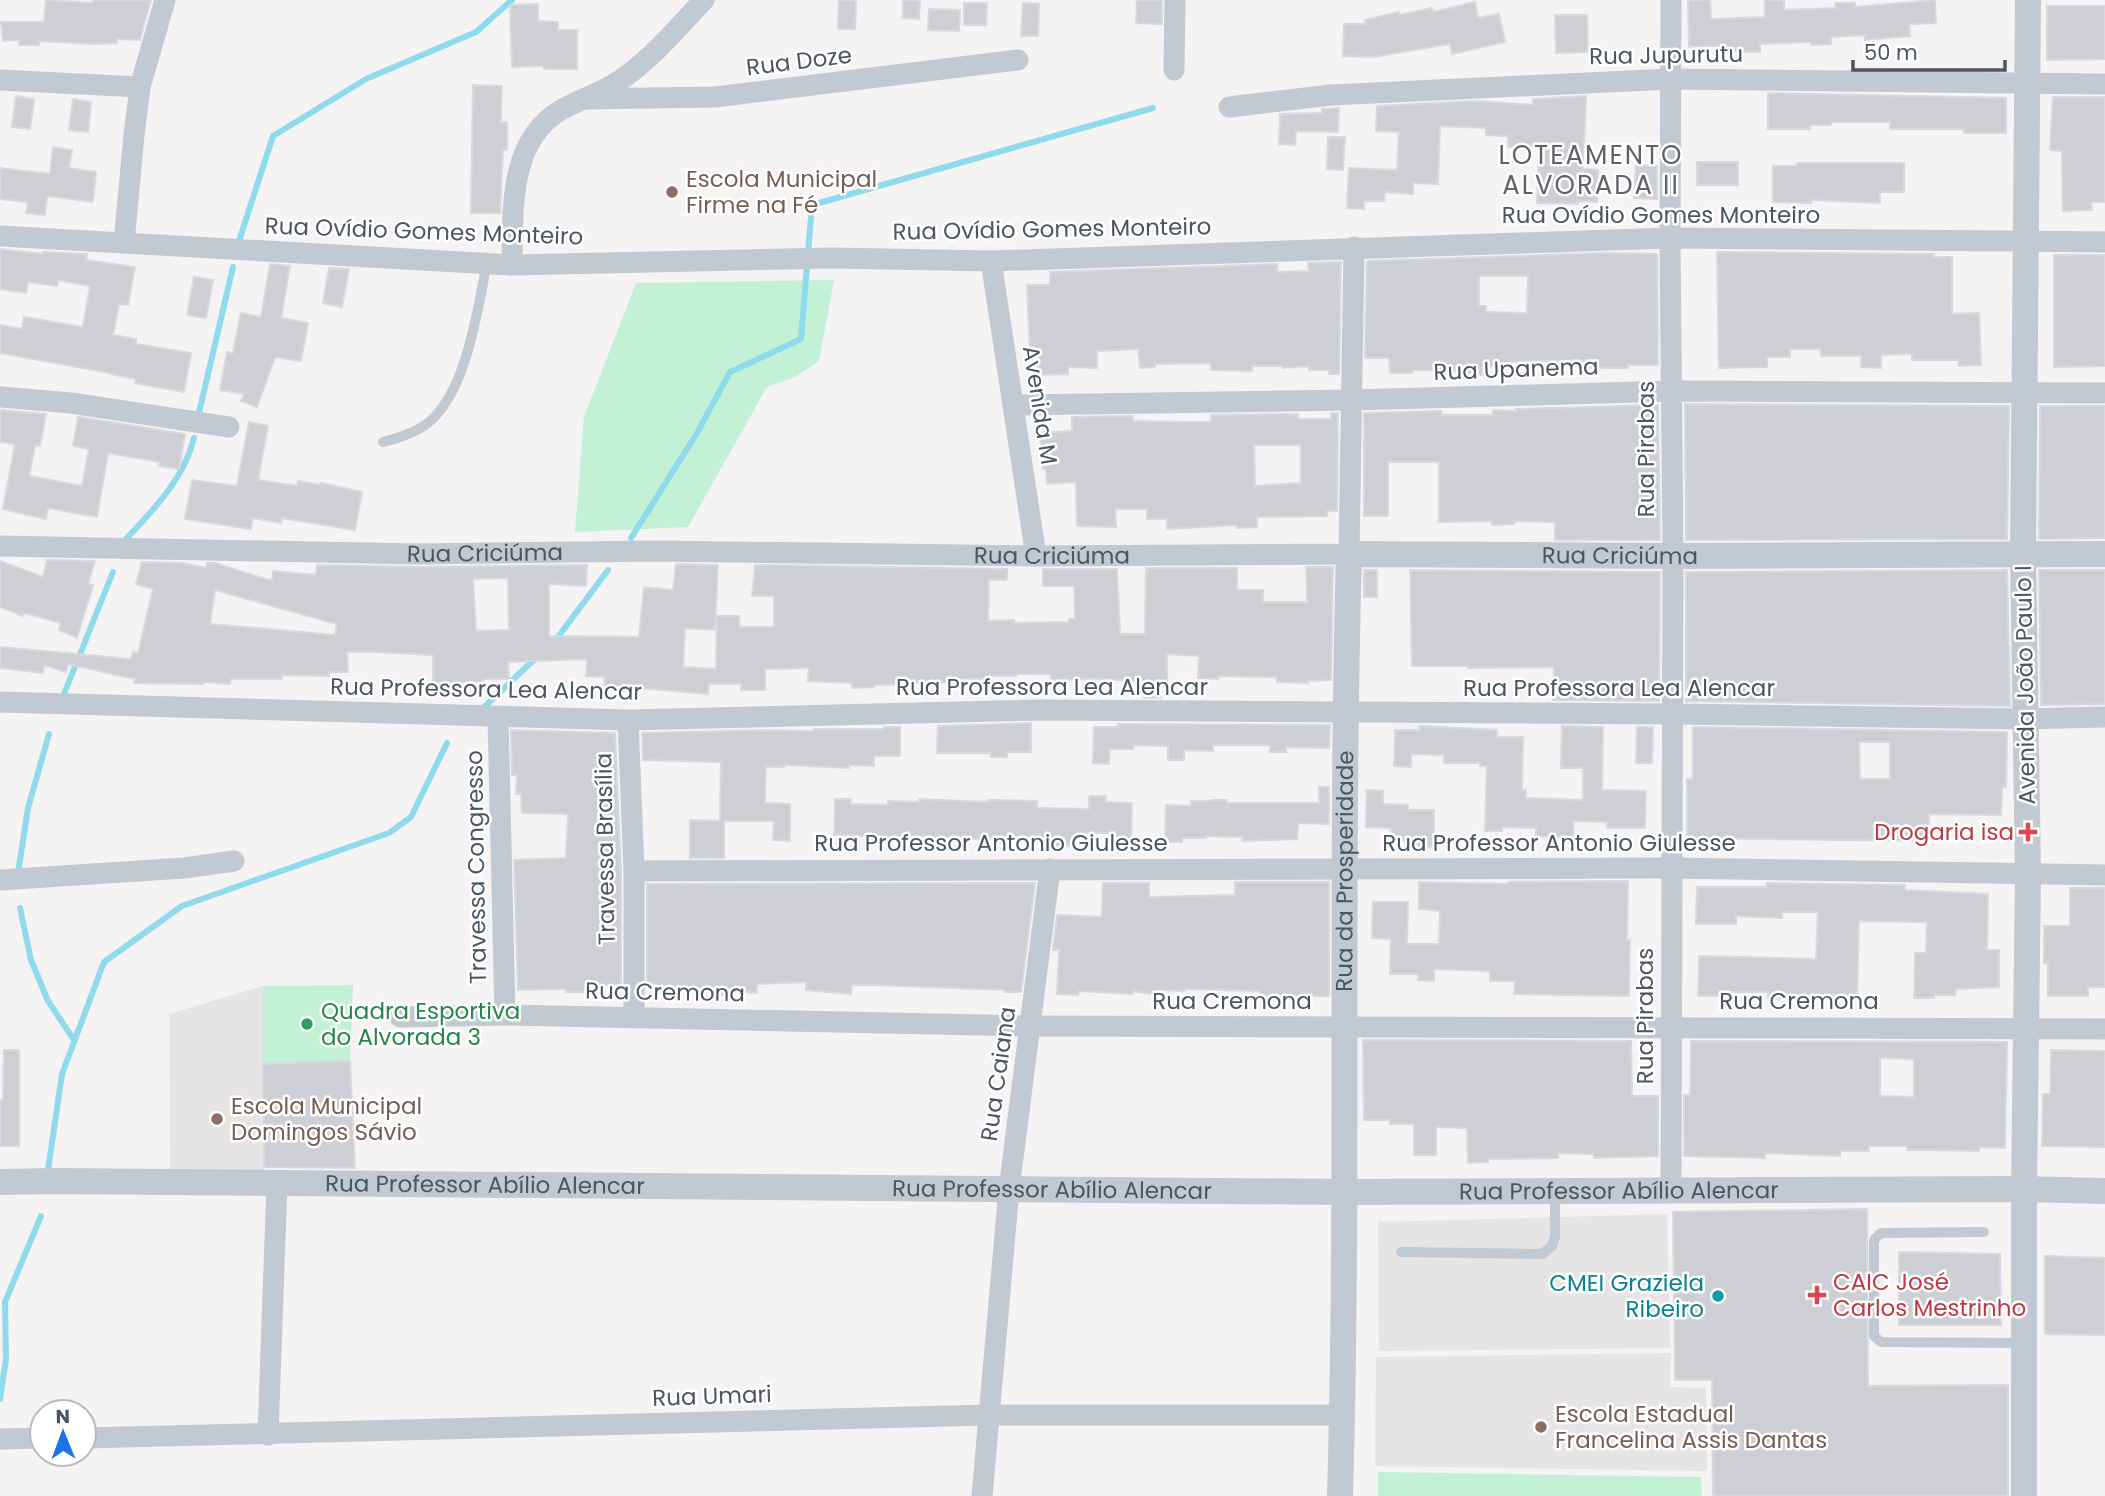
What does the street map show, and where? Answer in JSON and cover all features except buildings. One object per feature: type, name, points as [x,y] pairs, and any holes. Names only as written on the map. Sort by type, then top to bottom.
[{"type":"street","points":[[124,243],[141,87],[165,0]]},
{"type":"street","points":[[512,265],[514,198],[522,160],[533,136],[548,118],[563,108],[616,84],[637,68],[704,0]]},
{"type":"street","points":[[1174,71],[1175,0]]},
{"type":"street","name":"Rua Pirabas","points":[[1671,0],[1671,1192]]},
{"type":"street","name":"Avenida João Paulo I","points":[[2024,1496],[2028,875],[2023,554],[2028,0]]},
{"type":"street","name":"Rua Doze","points":[[584,99],[715,97],[1018,60]]},
{"type":"street","name":"Rua Jupurutu","points":[[1229,107],[1331,95],[1671,79],[2105,84]]},
{"type":"street","points":[[0,80],[141,87]]},
{"type":"street","name":"Rua Ovídio Gomes Monteiro","points":[[0,236],[512,265],[832,258],[991,261],[1670,238],[2105,242]]},
{"type":"street","name":"Rua da Prosperidade","points":[[1340,1496],[1344,1192],[1344,713],[1354,247]]},
{"type":"street","name":"Avenida M","points":[[991,261],[1036,556]]},
{"type":"street","name":"Rua Upanema","points":[[1013,405],[1352,400],[1673,391],[2105,393]]},
{"type":"street","points":[[0,397],[71,403],[229,428]]},
{"type":"street","name":"Rua Criciúma","points":[[0,546],[417,554],[658,551],[1036,556],[2105,554]]},
{"type":"street","name":"Rua Professora Lea Alencar","points":[[0,702],[628,720],[1041,710],[2024,719],[2105,717]]},
{"type":"street","name":"Travessa Congresso","points":[[498,718],[505,1015]]},
{"type":"street","name":"Travessa Brasília","points":[[628,720],[634,871],[634,1018]]},
{"type":"street","points":[[0,880],[184,868],[234,861]]},
{"type":"street","name":"Rua Professor Antonio Giulesse","points":[[634,871],[1672,868],[2105,874]]},
{"type":"street","name":"Rua Caiana","points":[[982,1496],[1009,1189],[1051,869]]},
{"type":"street","name":"Rua Cremona","points":[[400,1017],[505,1015],[1031,1026],[2105,1029]]},
{"type":"street","name":"Rua Professor Abílio Alencar","points":[[0,1182],[1344,1192],[2024,1189],[2105,1191]]},
{"type":"street","points":[[268,1435],[277,1183]]},
{"type":"street","name":"Rua Umari","points":[[98,1438],[989,1415],[1342,1415]]},
{"type":"street","points":[[4,1439],[28,1438]]},
{"type":"lane","points":[[383,442],[405,436],[426,425],[446,401],[467,349],[487,264]]},
{"type":"lane","points":[[1401,1252],[1542,1254],[1552,1246],[1555,1237],[1555,1190]]},
{"type":"lane","points":[[1984,1232],[1881,1233],[1874,1240],[1874,1336],[1881,1342],[2024,1342]]},
{"type":"shaded area","name":"Escola Municipal Domingos Sávio","points":[[263,986],[264,1178],[170,1174],[169,1014]]},
{"type":"shaded area","points":[[1667,1214],[1670,1348],[1379,1351],[1378,1222]]},
{"type":"shaded area","name":"Escola Estadual Francelina Assis Dantas","points":[[1671,1353],[1670,1387],[1706,1388],[1707,1471],[1375,1466],[1376,1357]]},
{"type":"green space","points":[[834,280],[819,361],[795,377],[767,387],[688,527],[575,532],[584,417],[636,283]]},
{"type":"green space","name":"Quadra Esportiva do Alvorada 3","points":[[353,985],[350,1061],[263,1064],[263,986]]},
{"type":"green space","points":[[1378,1472],[1701,1477],[1702,1496],[1378,1496]]},
{"type":"waterway","points":[[238,244],[273,136],[366,79],[476,32],[512,0]]},
{"type":"waterway","points":[[631,538],[697,433],[730,372],[801,339],[812,205],[1153,108]]},
{"type":"waterway","points":[[198,417],[233,267]]},
{"type":"waterway","points":[[126,539],[157,505],[175,480],[194,438]]},
{"type":"waterway","points":[[555,641],[608,570]]},
{"type":"waterway","points":[[62,699],[113,572]]},
{"type":"waterway","points":[[481,710],[539,655]]},
{"type":"waterway","points":[[18,873],[28,808],[49,734]]},
{"type":"waterway","points":[[48,1170],[62,1074],[104,962],[182,906],[389,833],[411,817],[447,743]]},
{"type":"waterway","points":[[20,908],[31,960],[48,1001],[74,1040]]},
{"type":"waterway","points":[[0,1399],[6,1359],[5,1302],[41,1216]]},
{"type":"place","name":"Escola Municipal Firme na Fé","points":[[672,192]]},
{"type":"place","name":"Drogaria isa","points":[[2028,832]]},
{"type":"place","name":"Quadra Esportiva do Alvorada 3","points":[[307,1024]]},
{"type":"place","name":"Escola Municipal Domingos Sávio","points":[[217,1119]]},
{"type":"place","name":"CAIC José Carlos Mestrinho","points":[[1817,1295]]},
{"type":"place","name":"CMEI Graziela Ribeiro","points":[[1718,1296]]},
{"type":"place","name":"Escola Estadual Francelina Assis Dantas","points":[[1541,1427]]},
{"type":"district","name":"LOTEAMENTO ALVORADA II","points":[[1591,170]]}]
